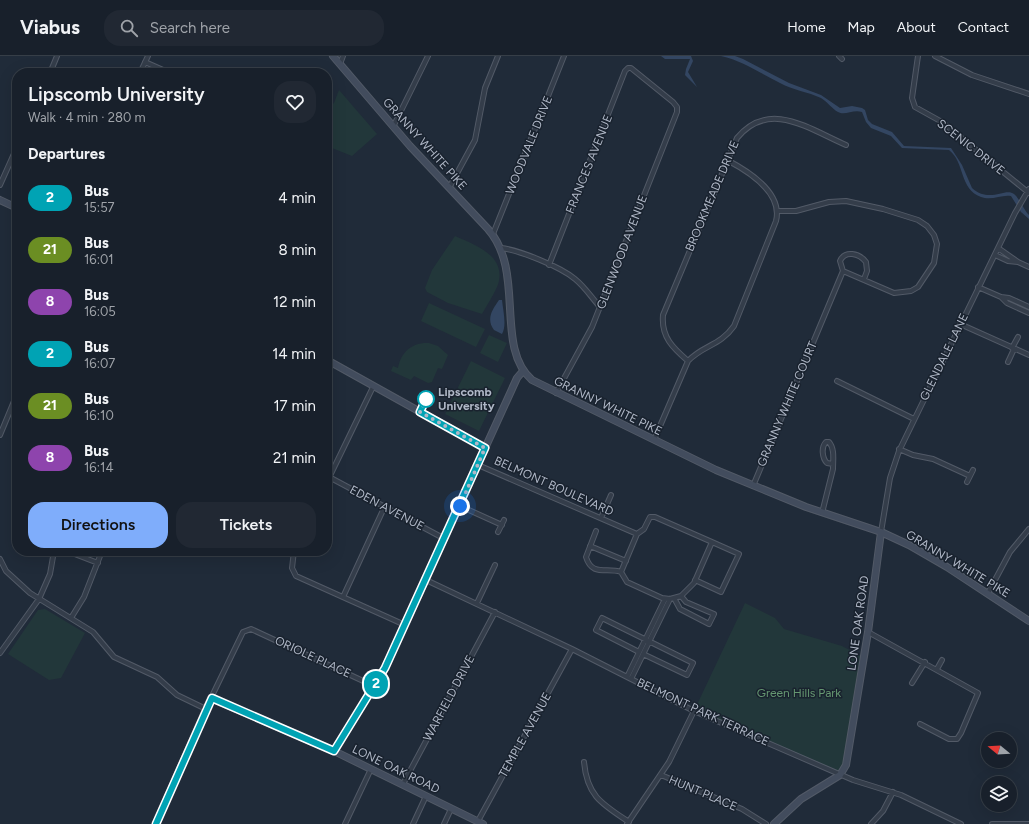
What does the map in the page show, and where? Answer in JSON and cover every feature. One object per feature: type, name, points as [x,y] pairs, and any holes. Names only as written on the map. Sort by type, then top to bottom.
[{"type":"street","points":[[52,68],[57,56]]},
{"type":"street","points":[[142,68],[148,56]]},
{"type":"street","name":"GRANNY WHITE PIKE","points":[[333,56],[393,127],[493,234],[501,248],[509,284],[514,350],[523,371],[532,380],[556,394],[753,486],[822,513],[881,532],[918,549],[1029,621]]},
{"type":"street","points":[[340,64],[343,56]]},
{"type":"street","points":[[393,127],[428,56]]},
{"type":"street","points":[[449,188],[475,140],[485,88],[498,56]]},
{"type":"street","name":"WOODVALE DRIVE","points":[[493,234],[564,56]]},
{"type":"street","name":"SCENIC DRIVE","points":[[918,56],[913,103],[920,110],[942,122],[1028,191]]},
{"type":"street","points":[[935,56],[972,76],[1029,94]]},
{"type":"street","points":[[145,62],[159,68]]},
{"type":"street","name":"FRANCES AVENUE","points":[[549,265],[625,71],[628,68],[633,69],[677,107]]},
{"type":"street","name":"GLENWOOD AVENUE","points":[[556,394],[589,334],[677,112],[677,107]]},
{"type":"street","name":"BROOKMEADE DRIVE","points":[[688,361],[667,340],[664,331],[663,315],[735,141],[741,132],[755,122],[766,118],[787,120],[846,145]]},
{"type":"street","points":[[0,185],[12,158]]},
{"type":"street","points":[[654,441],[688,361],[697,353],[721,340],[734,326],[773,231],[778,211],[774,199],[766,189],[746,172],[727,160]]},
{"type":"street","name":"GLENDALE LANE","points":[[881,532],[889,482],[899,449],[1015,213],[1028,191]]},
{"type":"street","points":[[0,200],[12,206]]},
{"type":"street","points":[[778,211],[796,211],[829,202],[846,201],[883,209],[918,220],[927,226],[934,235],[937,248],[934,264],[918,287],[907,292],[894,293],[843,271]]},
{"type":"street","points":[[501,248],[549,265],[574,278],[600,306]]},
{"type":"street","points":[[998,248],[1018,262],[1029,267]]},
{"type":"street","name":"GRANNY WHITE COURT","points":[[753,486],[843,271],[840,261],[844,254],[848,253],[858,256],[866,262],[867,271],[864,279]]},
{"type":"street","points":[[995,255],[1008,261],[1018,262]]},
{"type":"street","points":[[978,288],[1001,297],[1007,303],[1029,307]]},
{"type":"street","points":[[1021,306],[1029,312]]},
{"type":"street","points":[[960,324],[1029,356]]},
{"type":"street","points":[[1008,362],[1018,337]]},
{"type":"street","name":"BELMONT BOULEVARD","points":[[332,363],[485,448]]},
{"type":"street","points":[[334,751],[374,686],[405,625],[485,448],[515,384],[523,371]]},
{"type":"street","points":[[515,384],[523,379],[532,380]]},
{"type":"street","points":[[837,381],[914,419]]},
{"type":"street","points":[[332,472],[373,387]]},
{"type":"street","points":[[0,435],[12,406]]},
{"type":"street","points":[[822,513],[833,464],[832,446],[829,442],[826,442],[822,448],[824,460],[827,463],[833,464]]},
{"type":"street","points":[[899,449],[912,455],[933,459],[970,476]]},
{"type":"street","name":"BELMONT BOULEVARD","points":[[478,465],[637,534]]},
{"type":"street","points":[[967,482],[973,470]]},
{"type":"street","name":"EDEN AVENUE","points":[[332,480],[384,508],[445,538]]},
{"type":"street","points":[[601,518],[611,495]]},
{"type":"street","points":[[460,506],[502,525]]},
{"type":"street","points":[[343,597],[384,508]]},
{"type":"street","points":[[621,572],[637,534],[644,529],[649,518],[653,517],[739,554],[721,592],[695,580]]},
{"type":"street","points":[[498,532],[504,520]]},
{"type":"street","points":[[988,593],[1010,552],[1029,529]]},
{"type":"street","points":[[596,531],[586,559],[594,569],[598,571],[614,570],[621,572],[627,582],[665,599],[681,596],[695,580],[712,542]]},
{"type":"street","name":"LONE OAK ROAD","points":[[842,774],[846,767],[849,754],[868,632],[881,532]]},
{"type":"street","points":[[590,546],[626,561]]},
{"type":"street","points":[[0,653],[39,599],[50,574],[53,556]]},
{"type":"street","points":[[80,556],[98,563]]},
{"type":"street","points":[[71,618],[84,597],[100,556]]},
{"type":"street","points":[[293,556],[292,568],[296,576],[405,625]]},
{"type":"street","points":[[0,559],[6,571],[30,593],[92,632],[114,657],[157,677],[177,695],[206,708]]},
{"type":"street","points":[[477,603],[495,565]]},
{"type":"street","name":"BELMONT PARK TERRACE","points":[[426,580],[572,649],[694,711],[842,774],[893,792],[961,824]]},
{"type":"street","points":[[672,598],[680,609],[709,624],[714,614],[686,602],[681,596]]},
{"type":"street","points":[[647,640],[672,598]]},
{"type":"street","points":[[629,678],[665,599]]},
{"type":"street","name":"WARFIELD DRIVE","points":[[403,784],[495,612]]},
{"type":"street","points":[[602,618],[693,662],[687,675],[641,653],[596,630],[602,618]]},
{"type":"street","name":"ORIOLE PLACE","points":[[212,698],[243,632],[251,629],[374,686]]},
{"type":"street","points":[[868,632],[976,690],[978,693],[961,733],[955,739],[949,739],[920,724]]},
{"type":"street","name":"TEMPLE AVENUE","points":[[480,823],[572,649]]},
{"type":"street","points":[[937,669],[942,660]]},
{"type":"street","points":[[912,683],[925,662]]},
{"type":"street","points":[[156,824],[206,708],[212,698]]},
{"type":"street","name":"LONE OAK ROAD","points":[[212,698],[371,768],[480,823]]},
{"type":"street","points":[[584,762],[586,781],[595,797],[628,823],[678,747],[694,711]]},
{"type":"street","points":[[345,824],[371,768]]},
{"type":"street","points":[[774,824],[801,799],[842,774]]},
{"type":"street","name":"HUNT PLACE","points":[[661,775],[742,809],[766,824]]},
{"type":"street","points":[[871,824],[883,811],[893,792]]},
{"type":"street","points":[[412,824],[426,796]]},
{"type":"street","points":[[444,824],[451,809]]},
{"type":"street","points":[[992,824],[1029,824]]},
{"type":"green space","points":[[339,90],[377,134],[352,156],[332,148],[332,105]]},
{"type":"green space","points":[[455,236],[481,248],[495,260],[498,268],[500,277],[497,287],[482,314],[448,303],[427,292],[425,288],[432,270]]},
{"type":"green space","points":[[429,303],[485,329],[476,347],[421,321]]},
{"type":"green space","points":[[489,335],[507,343],[498,362],[480,353]]},
{"type":"green space","points":[[429,343],[438,346],[448,355],[442,369],[438,368],[432,382],[428,383],[414,376],[411,380],[391,371],[393,366],[398,368],[399,362],[408,349],[417,344]]},
{"type":"green space","points":[[471,361],[505,378],[479,431],[445,414]]},
{"type":"green space","name":"Green Hills Park","points":[[745,603],[775,618],[784,629],[842,646],[864,658],[842,774],[694,711]]},
{"type":"green space","points":[[45,609],[85,633],[61,678],[49,680],[8,654],[38,610]]},
{"type":"water","points":[[661,56],[691,56],[693,61],[688,72],[697,87],[685,75],[690,59],[665,59]]},
{"type":"water","points":[[721,56],[735,56],[743,59],[789,83],[821,95],[840,108],[852,106],[862,108],[865,110],[868,120],[872,124],[892,132],[904,146],[951,148],[962,165],[972,188],[985,195],[1006,192],[1014,194],[1029,215],[1029,219],[1021,212],[1011,196],[985,198],[974,193],[965,182],[958,161],[949,150],[902,148],[891,136],[871,128],[866,122],[862,112],[838,112],[821,98],[785,85],[744,64]]},
{"type":"water","points":[[499,300],[502,300],[504,318],[502,334],[494,330],[490,322],[492,311]]},
{"type":"bus line","name":"2","points":[[156,824],[203,714],[212,698],[334,751],[385,668],[485,448],[420,412],[426,399]]},
{"type":"place","name":"Lipscomb University","points":[[426,399]]},
{"type":"route","points":[[426,399],[420,412],[485,448],[460,506]]}]
